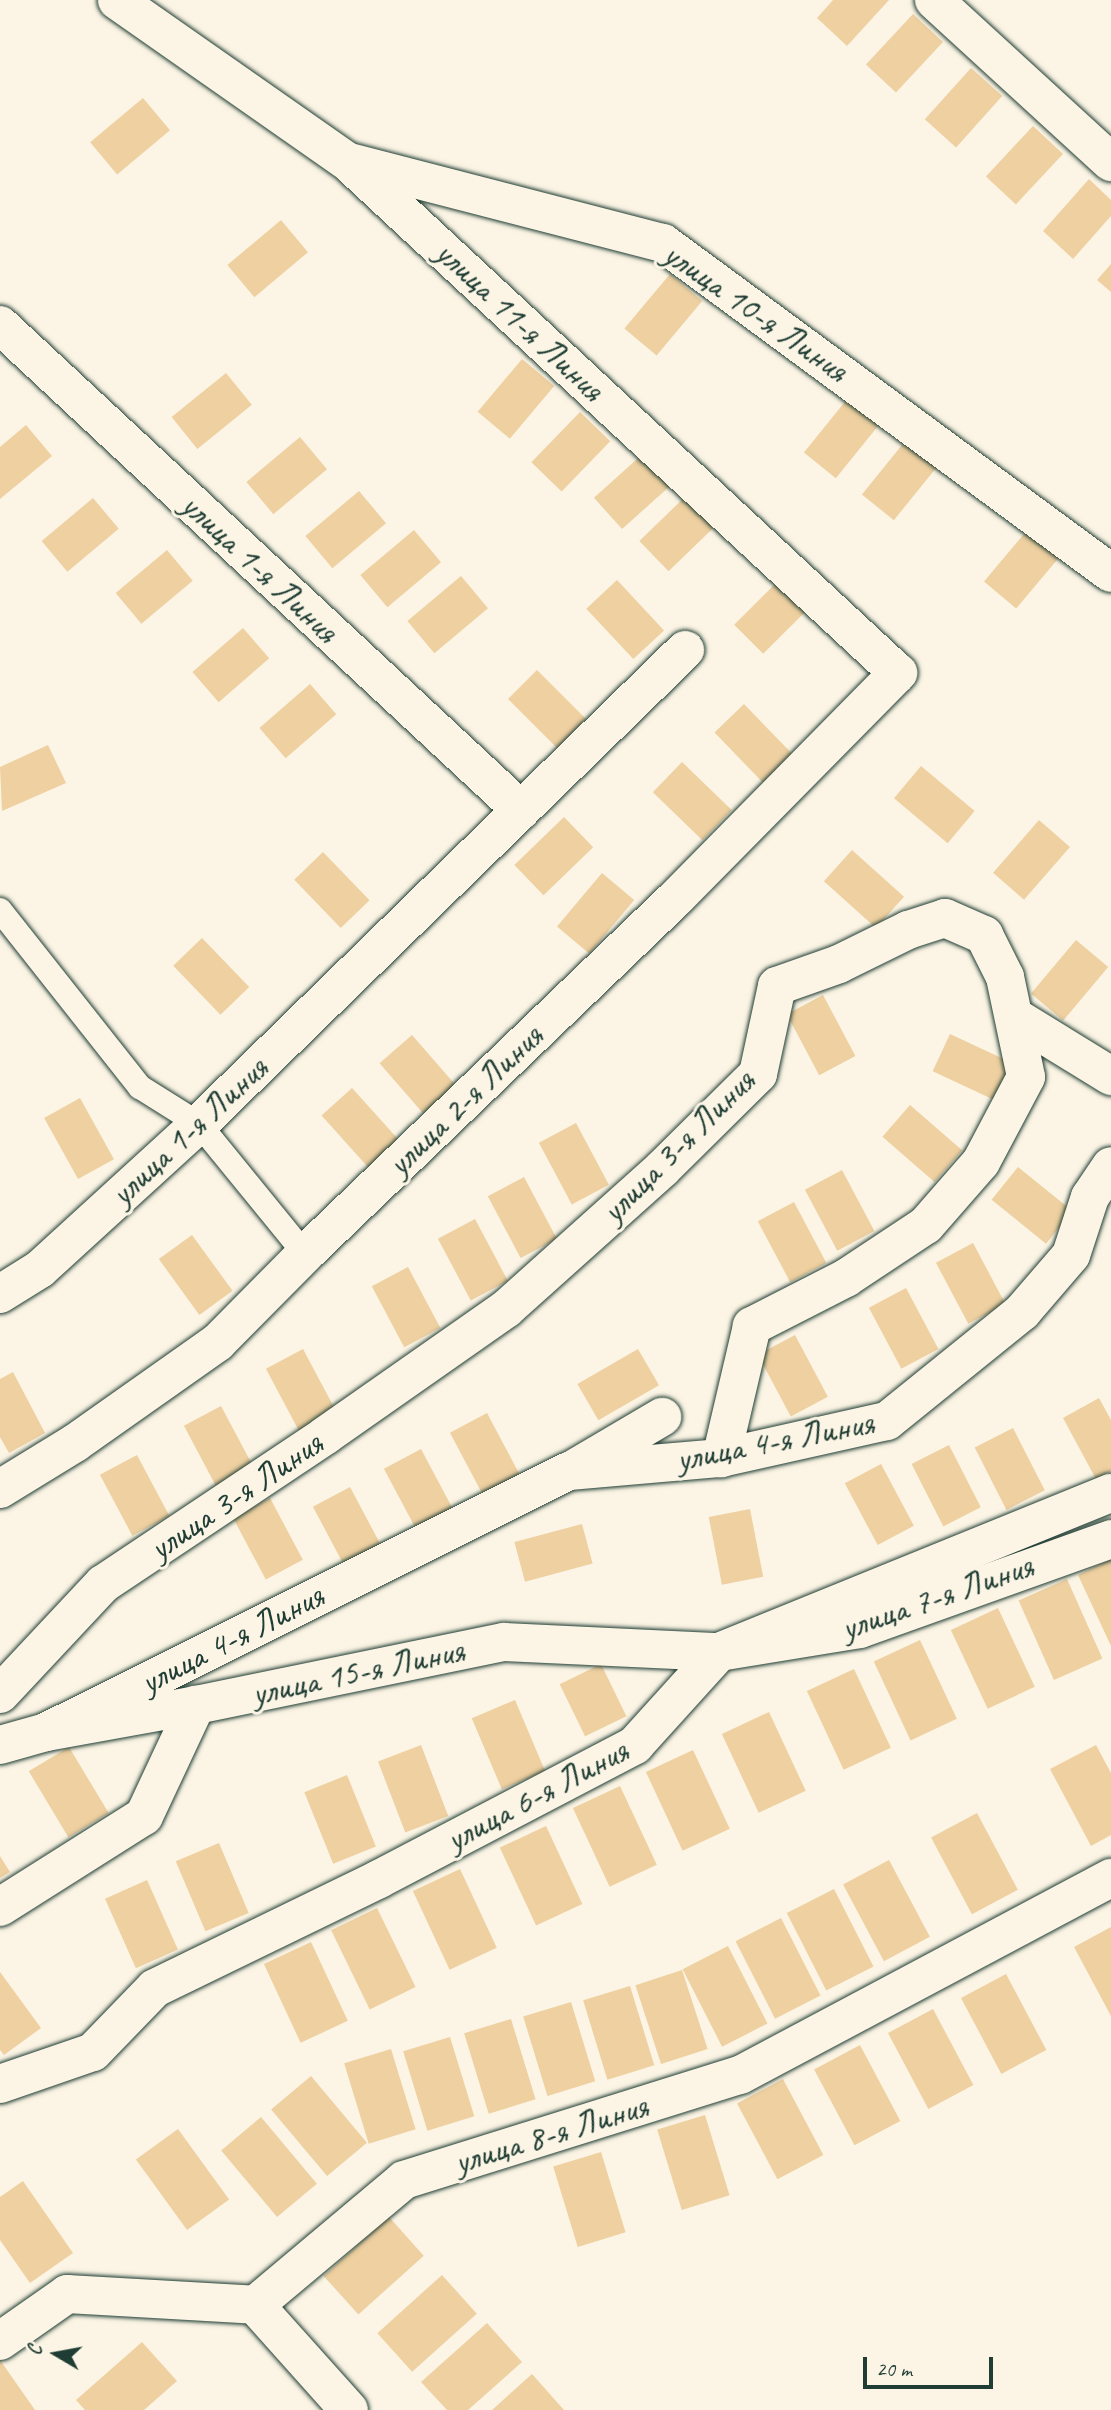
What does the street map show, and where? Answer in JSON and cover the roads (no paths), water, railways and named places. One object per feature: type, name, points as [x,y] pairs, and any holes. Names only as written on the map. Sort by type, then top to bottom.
[{"type":"street","name":"улица 11-я Линия","points":[[117,0],[348,162],[898,673]]},
{"type":"street","points":[[934,0],[1111,162]]},
{"type":"street","name":"улица 10-я Линия","points":[[348,162],[663,243],[1111,573]]},
{"type":"street","name":"улица 1-я Линия","points":[[0,325],[521,810]]},
{"type":"street","name":"улица 1-я Линия","points":[[0,1294],[40,1269],[199,1124],[685,650]]},
{"type":"street","name":"улица 2-я Линия","points":[[0,1489],[75,1443],[218,1342],[677,897],[898,673]]},
{"type":"street","name":"улица 3-я Линия","points":[[0,1693],[103,1584],[315,1443],[506,1309],[652,1178],[758,1074],[777,986],[839,964],[908,930],[945,918],[984,935],[1005,977],[1026,1077],[981,1162],[926,1225],[846,1278],[752,1326],[721,1458]]},
{"type":"street","points":[[1015,1017],[1111,1076]]},
{"type":"street","name":"улица 4-я Линия","points":[[569,1471],[721,1458],[887,1421],[1022,1312],[1070,1255],[1090,1197],[1111,1167]]},
{"type":"street","name":"улица 4-я Линия","points":[[46,1732],[569,1471],[662,1417]]},
{"type":"street","name":"улица 6-я Линия","points":[[0,2084],[93,2052],[155,1988],[379,1880],[635,1745],[719,1652],[1111,1493]]},
{"type":"street","name":"улица 7-я Линия","points":[[719,1652],[860,1629],[1111,1539]]},
{"type":"street","name":"улица 15-я Линия","points":[[0,1745],[46,1732],[196,1705],[504,1642],[719,1652]]},
{"type":"street","points":[[0,1907],[144,1816],[196,1705]]},
{"type":"street","name":"улица 8-я Линия","points":[[255,2305],[404,2180],[740,2075],[1111,1878]]},
{"type":"street","points":[[0,2341],[67,2294],[255,2305],[349,2410]]},
{"type":"lane","points":[[0,910],[140,1087],[199,1124],[306,1254]]}]
